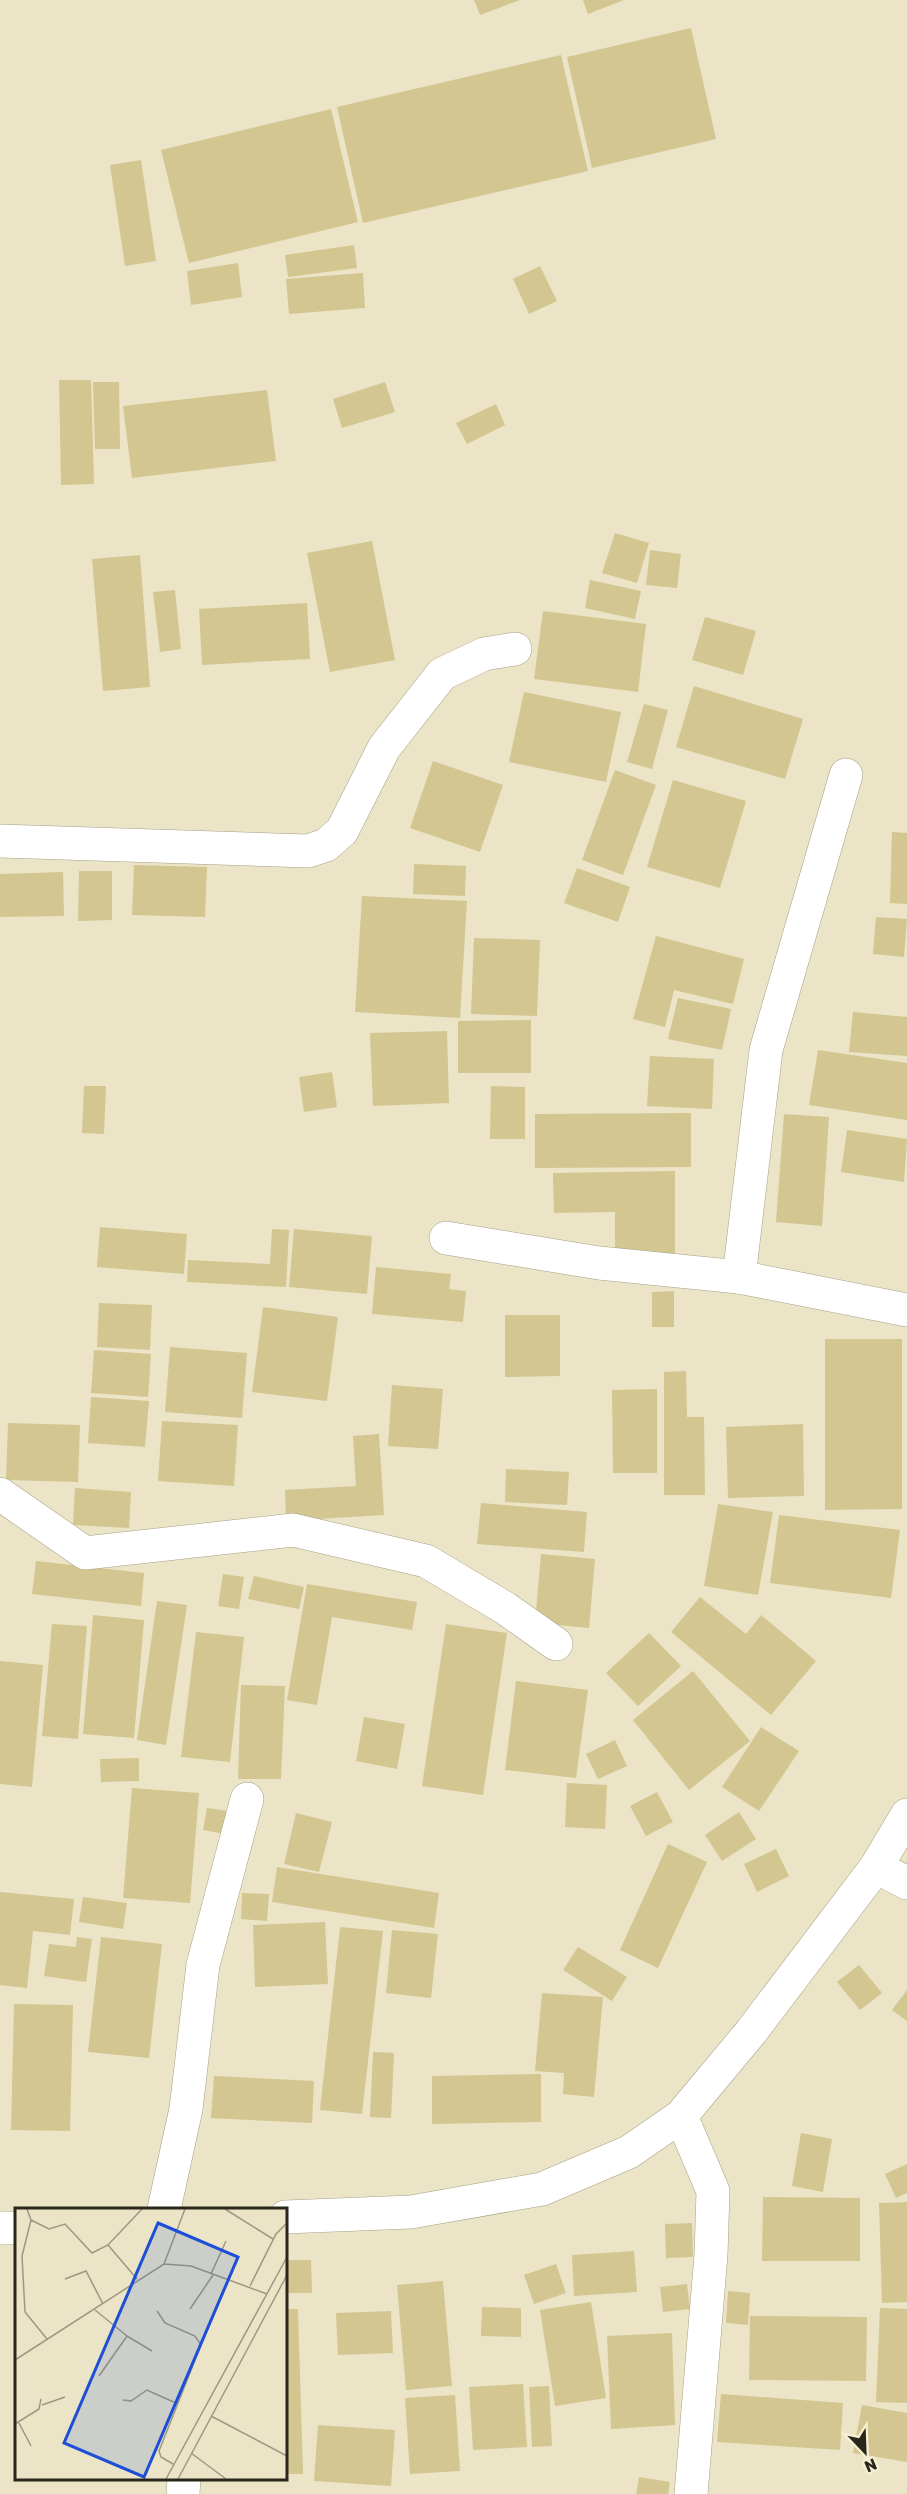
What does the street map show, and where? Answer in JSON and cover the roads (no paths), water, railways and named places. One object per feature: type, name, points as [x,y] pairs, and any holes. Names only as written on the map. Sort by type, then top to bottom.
[{"type":"street","points":[[0,841],[308,851],[326,845],[342,831],[384,748],[442,674],[484,654],[515,648]]},
{"type":"street","points":[[739,1278],[766,1050],[846,775]]},
{"type":"street","points":[[446,1238],[599,1263],[739,1278],[907,1310]]},
{"type":"street","points":[[0,1494],[85,1553],[293,1530],[426,1561],[505,1608],[556,1644]]},
{"type":"street","points":[[164,2208],[186,2109],[203,1965],[247,1799]]},
{"type":"street","points":[[286,2217],[411,2212],[542,2188],[629,2152],[681,2116],[751,2032],[876,1867],[907,1815]]},
{"type":"street","points":[[876,1867],[907,1883]]},
{"type":"street","points":[[681,2116],[713,2191],[711,2255],[691,2494]]},
{"type":"street","points":[[0,2229],[15,2228]]},
{"type":"street","points":[[183,2494],[184,2479]]}]
